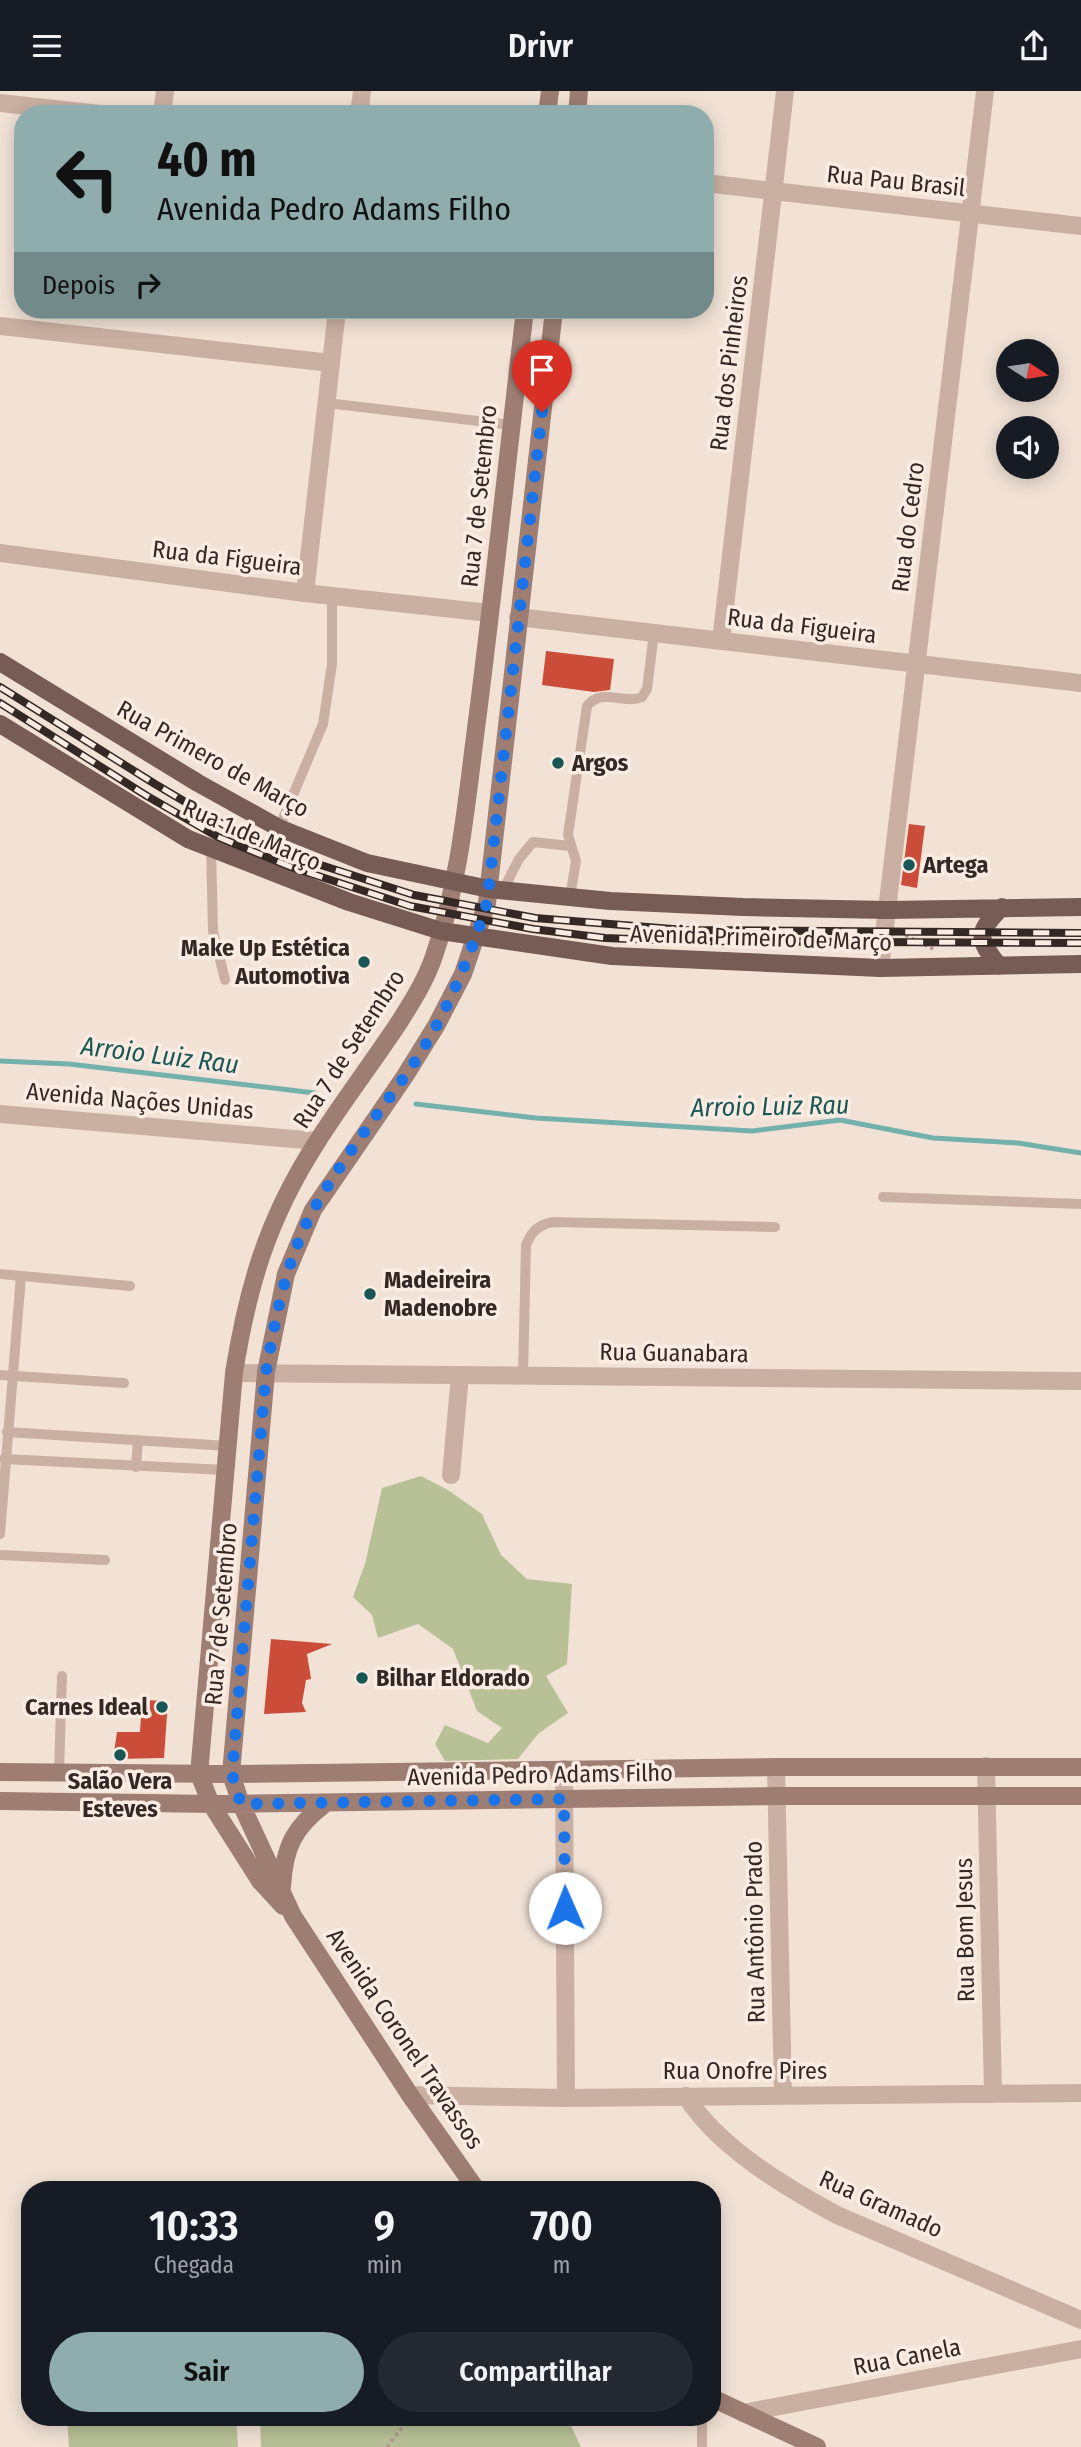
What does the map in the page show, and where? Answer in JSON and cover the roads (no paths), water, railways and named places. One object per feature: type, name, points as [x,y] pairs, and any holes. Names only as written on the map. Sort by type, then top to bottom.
[{"type":"main road","name":"Rua 7 de Setembro","points":[[211,1804],[199,1774],[234,1373],[241,1327],[256,1265],[285,1195],[317,1141],[369,1069],[426,977],[441,932],[455,882],[524,319]]},
{"type":"main road","name":"Rua 7 de Setembro","points":[[241,1804],[232,1774],[266,1372],[286,1275],[313,1210],[436,1026],[463,974],[496,890],[518,617],[553,319]]},
{"type":"main road","name":"Rua Primero de Março","points":[[0,662],[186,776],[279,828],[367,863],[455,882]]},
{"type":"main road","name":"Rua 1 de Março","points":[[0,724],[188,839],[349,902],[441,932]]},
{"type":"main road","name":"Avenida Primeiro de Março","points":[[455,882],[496,890],[570,897],[743,907],[887,910],[1081,907]]},
{"type":"main road","points":[[999,966],[985,949],[982,938],[987,922],[1002,907]]},
{"type":"main road","name":"Avenida Primeiro de Março","points":[[441,932],[612,956],[880,968],[1081,964]]},
{"type":"main road","name":"Avenida Pedro Adams Filho","points":[[0,1772],[232,1774],[776,1767],[1081,1767]]},
{"type":"main road","name":"Avenida Pedro Adams Filho","points":[[0,1801],[241,1804],[777,1796],[1081,1795]]},
{"type":"main road","points":[[282,1891],[283,1868],[293,1835],[306,1818],[326,1803]]},
{"type":"main road","name":"Avenida Coronel Travassos","points":[[211,1804],[260,1881],[293,1916]]},
{"type":"main road","name":"Avenida Coronel Travassos","points":[[241,1804],[293,1916],[410,2095],[470,2181]]},
{"type":"main road","points":[[721,2402],[817,2447]]},
{"type":"street","name":"Rua dos Pinheiros","points":[[721,641],[785,91]]},
{"type":"street","name":"Rua do Cedro","points":[[880,968],[985,91]]},
{"type":"street","points":[[0,103],[18,105]]},
{"type":"street","name":"Rua Pau Brasil","points":[[714,184],[1081,226]]},
{"type":"street","points":[[305,593],[336,319]]},
{"type":"street","points":[[0,326],[331,363]]},
{"type":"street","name":"Rua da Figueira","points":[[0,553],[305,593],[490,613]]},
{"type":"street","name":"Rua da Figueira","points":[[518,617],[1081,683]]},
{"type":"street","name":"Avenida Nações Unidas","points":[[0,1114],[317,1141]]},
{"type":"street","name":"Rua Guanabara","points":[[234,1373],[1081,1381]]},
{"type":"street","points":[[451,1475],[460,1375]]},
{"type":"street","name":"Rua Bom Jesus","points":[[986,1766],[993,2094]]},
{"type":"street","name":"Rua Antônio Prado","points":[[776,1767],[783,2096]]},
{"type":"street","points":[[564,1769],[566,2098]]},
{"type":"street","name":"Rua Onofre Pires","points":[[410,2095],[566,2098],[1081,2093]]},
{"type":"street","name":"Rua Gramado","points":[[686,2096],[699,2116],[726,2142],[804,2198],[837,2215],[1081,2320]]},
{"type":"street","name":"Rua Canela","points":[[743,2413],[1081,2349]]},
{"type":"lane","points":[[327,403],[512,425]]},
{"type":"lane","points":[[279,828],[323,724],[331,664],[332,596]]},
{"type":"lane","points":[[570,897],[576,862],[568,835],[587,706],[595,698],[604,696],[635,700],[642,697],[646,689],[654,633]]},
{"type":"lane","points":[[496,890],[533,842],[570,846]]},
{"type":"lane","points":[[211,848],[213,931],[225,980]]},
{"type":"lane","points":[[883,1197],[1081,1205]]},
{"type":"lane","points":[[523,1376],[526,1245],[534,1229],[552,1222],[775,1227]]},
{"type":"lane","points":[[0,1275],[130,1286]]},
{"type":"lane","points":[[0,1534],[21,1276]]},
{"type":"lane","points":[[0,1375],[124,1383]]},
{"type":"lane","points":[[7,1432],[228,1446]]},
{"type":"lane","points":[[136,1467],[138,1440]]},
{"type":"lane","points":[[4,1459],[225,1470]]},
{"type":"lane","points":[[0,1555],[105,1560]]},
{"type":"lane","points":[[59,1772],[62,1676]]},
{"type":"lane","points":[[702,2426],[702,2447]]},
{"type":"waterway","name":"Arroio Luiz Rau","points":[[0,1061],[69,1064],[315,1093]]},
{"type":"waterway","name":"Arroio Luiz Rau","points":[[416,1104],[536,1118],[752,1131],[840,1120],[933,1138],[1018,1143],[1081,1153]]},
{"type":"railway","points":[[0,687],[246,838],[414,895],[535,918],[685,930],[1081,933]]},
{"type":"railway","points":[[0,703],[147,796],[218,837],[291,867],[410,906],[533,929],[605,938],[684,941],[1081,943]]},
{"type":"place","name":"Argos","points":[[558,763]]},
{"type":"place","name":"Artega","points":[[909,865]]},
{"type":"place","name":"Make Up Estética Automotiva","points":[[364,962]]},
{"type":"place","name":"Madeireira Madenobre","points":[[370,1294]]},
{"type":"place","name":"Bilhar Eldorado","points":[[362,1678]]},
{"type":"place","name":"Carnes Ideal","points":[[162,1707]]},
{"type":"place","name":"Salão Vera Esteves","points":[[120,1755]]}]
